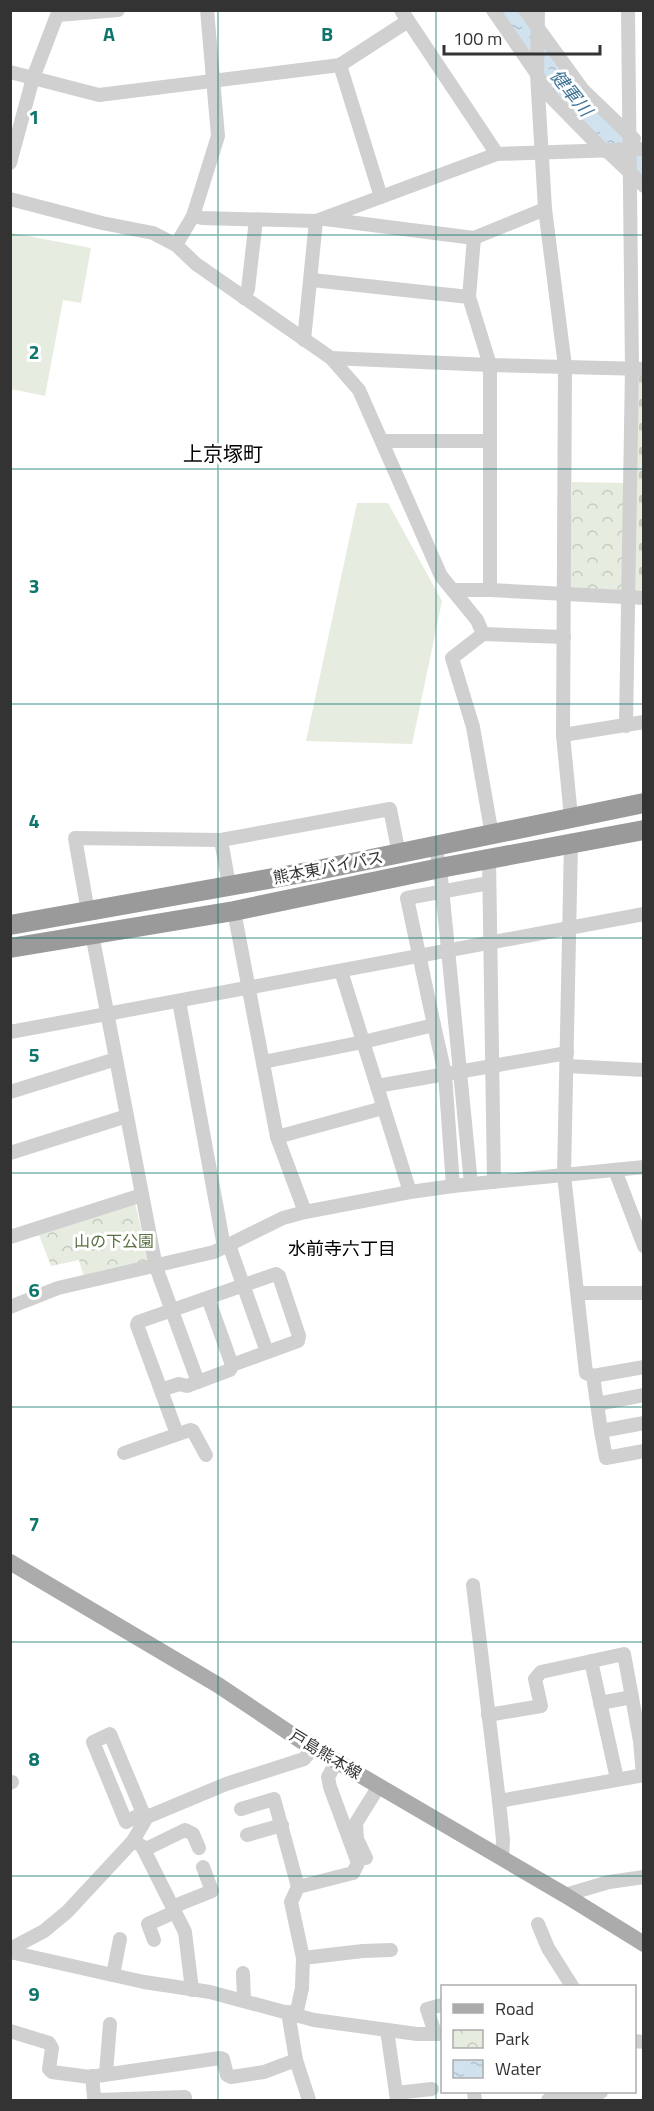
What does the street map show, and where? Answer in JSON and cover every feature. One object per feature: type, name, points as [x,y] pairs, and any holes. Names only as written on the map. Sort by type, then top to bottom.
[{"type":"highway","name":"熊本東バイパス","points":[[10,925],[399,854],[644,803]]},
{"type":"highway","name":"熊本東バイパス","points":[[10,948],[234,911],[489,858],[644,830]]},
{"type":"main road","name":"戸島熊本線","points":[[10,1562],[218,1685],[314,1748],[644,1944]]},
{"type":"street","points":[[10,163],[33,78],[59,13],[118,10]]},
{"type":"street","points":[[176,245],[193,216],[218,136],[207,10]]},
{"type":"street","points":[[493,10],[537,74],[547,93],[644,186]]},
{"type":"street","points":[[525,10],[583,90],[637,146]]},
{"type":"street","points":[[538,10],[537,74],[545,209],[565,366],[563,735],[571,817]]},
{"type":"street","points":[[626,726],[638,369],[631,174],[637,146],[628,10]]},
{"type":"street","points":[[10,72],[99,95],[340,65],[407,15],[497,154]]},
{"type":"street","points":[[340,65],[381,197]]},
{"type":"street","points":[[320,220],[497,154],[606,151],[637,146]]},
{"type":"street","points":[[10,199],[102,223],[153,232],[176,245],[196,264],[331,358],[359,390],[441,576],[477,620],[483,634]]},
{"type":"street","points":[[193,216],[320,220],[474,238],[545,209]]},
{"type":"street","points":[[244,298],[248,289],[256,219]]},
{"type":"street","points":[[304,340],[320,220]]},
{"type":"street","points":[[474,238],[469,297],[490,365],[490,590]]},
{"type":"street","points":[[312,280],[469,297]]},
{"type":"street","points":[[331,358],[638,369]]},
{"type":"street","points":[[382,441],[490,441]]},
{"type":"street","points":[[454,590],[644,598]]},
{"type":"street","points":[[492,835],[473,727],[452,658],[483,634],[564,637]]},
{"type":"street","points":[[563,735],[644,722]]},
{"type":"street","points":[[88,912],[75,838],[221,840],[390,809],[399,854]]},
{"type":"street","points":[[221,840],[229,885]]},
{"type":"street","points":[[571,843],[564,1175],[586,1373],[593,1376],[644,1367]]},
{"type":"street","points":[[435,846],[443,891],[471,1184]]},
{"type":"street","points":[[489,858],[494,1182]]},
{"type":"street","points":[[453,1186],[445,1074],[407,898],[489,883]]},
{"type":"street","points":[[234,911],[277,1137],[305,1212]]},
{"type":"street","points":[[10,1032],[644,914]]},
{"type":"street","points":[[92,934],[156,1267],[198,1382]]},
{"type":"street","points":[[341,971],[410,1192]]},
{"type":"street","points":[[179,1001],[226,1246],[267,1352]]},
{"type":"street","points":[[263,1062],[363,1042],[435,1024]]},
{"type":"street","points":[[10,1092],[116,1059]]},
{"type":"street","points":[[377,1086],[492,1066],[567,1059],[644,1070]]},
{"type":"street","points":[[277,1137],[383,1108]]},
{"type":"street","points":[[10,1153],[127,1116]]},
{"type":"street","points":[[10,1307],[58,1288],[214,1252],[283,1218],[305,1212],[453,1186],[644,1167]]},
{"type":"street","points":[[615,1170],[644,1246]]},
{"type":"street","points":[[10,1238],[142,1196]]},
{"type":"street","points":[[161,1390],[198,1382],[230,1370],[232,1365],[298,1341],[299,1336],[279,1276],[276,1274],[138,1322],[137,1325],[177,1434]]},
{"type":"street","points":[[578,1293],[644,1293]]},
{"type":"street","points":[[208,1298],[232,1365]]},
{"type":"street","points":[[593,1376],[606,1458],[644,1451]]},
{"type":"street","points":[[597,1404],[644,1395]]},
{"type":"street","points":[[600,1431],[644,1423]]},
{"type":"street","points":[[124,1453],[190,1430],[193,1431],[206,1455]]},
{"type":"street","points":[[473,1585],[499,1801],[503,1840],[502,1858]]},
{"type":"street","points":[[488,1714],[541,1706],[535,1678],[541,1672],[624,1654],[640,1741],[643,1775],[499,1801]]},
{"type":"street","points":[[591,1661],[617,1779]]},
{"type":"street","points":[[600,1703],[632,1697]]},
{"type":"street","points":[[110,1734],[143,1813],[126,1822],[93,1742],[110,1734]]},
{"type":"street","points":[[192,1989],[184,1932],[139,1846],[147,1817],[226,1784],[304,1759],[314,1748]]},
{"type":"street","points":[[298,1887],[353,1873],[358,1863],[330,1787],[328,1777],[337,1761]]},
{"type":"street","points":[[366,1858],[357,1839],[356,1823],[379,1786]]},
{"type":"street","points":[[241,1809],[274,1798],[298,1887],[291,1902],[303,1958],[302,1988],[292,2013],[296,2060],[309,2100]]},
{"type":"street","points":[[248,1835],[282,1825]]},
{"type":"street","points":[[10,1951],[44,1931],[139,1846],[193,1827],[193,1834],[199,1848]]},
{"type":"street","points":[[154,1940],[148,1924],[212,1891],[203,1867]]},
{"type":"street","points":[[565,1896],[609,1882],[644,1877]]},
{"type":"street","points":[[538,1924],[548,1948],[571,1985]]},
{"type":"street","points":[[113,1975],[120,1939]]},
{"type":"street","points":[[303,1958],[391,1950]]},
{"type":"street","points":[[10,1951],[113,1975],[192,1989],[314,2020],[417,2034],[439,2034],[427,2009],[441,2006]]},
{"type":"street","points":[[243,1973],[244,2001]]},
{"type":"street","points":[[110,2024],[94,2097],[97,2100],[185,2097],[185,2100]]},
{"type":"street","points":[[387,2030],[396,2097],[432,2089]]},
{"type":"street","points":[[10,2031],[49,2043],[52,2048],[49,2069],[51,2072],[99,2074],[220,2058],[223,2059],[227,2075],[231,2077],[264,2072],[296,2060]]},
{"type":"street","points":[[548,2100],[589,2093]]},
{"type":"green space","points":[[12,233],[91,248],[81,303],[63,300],[45,396],[11,389],[10,244]]},
{"type":"green space","points":[[639,373],[643,373],[644,592],[633,592]]},
{"type":"green space","points":[[572,482],[628,483],[624,590],[569,588]]},
{"type":"green space","points":[[357,503],[388,503],[442,601],[412,744],[306,741]]},
{"type":"green space","name":"山の下公園","points":[[135,1203],[149,1264],[84,1277],[79,1260],[51,1266],[39,1235]]},
{"type":"water","name":"健軍川","points":[[496,11],[519,11],[643,154],[643,181],[555,98]]},
{"type":"district","name":"上京塚町","points":[[223,454]]},
{"type":"district","name":"水前寺六丁目","points":[[342,1249]]}]
